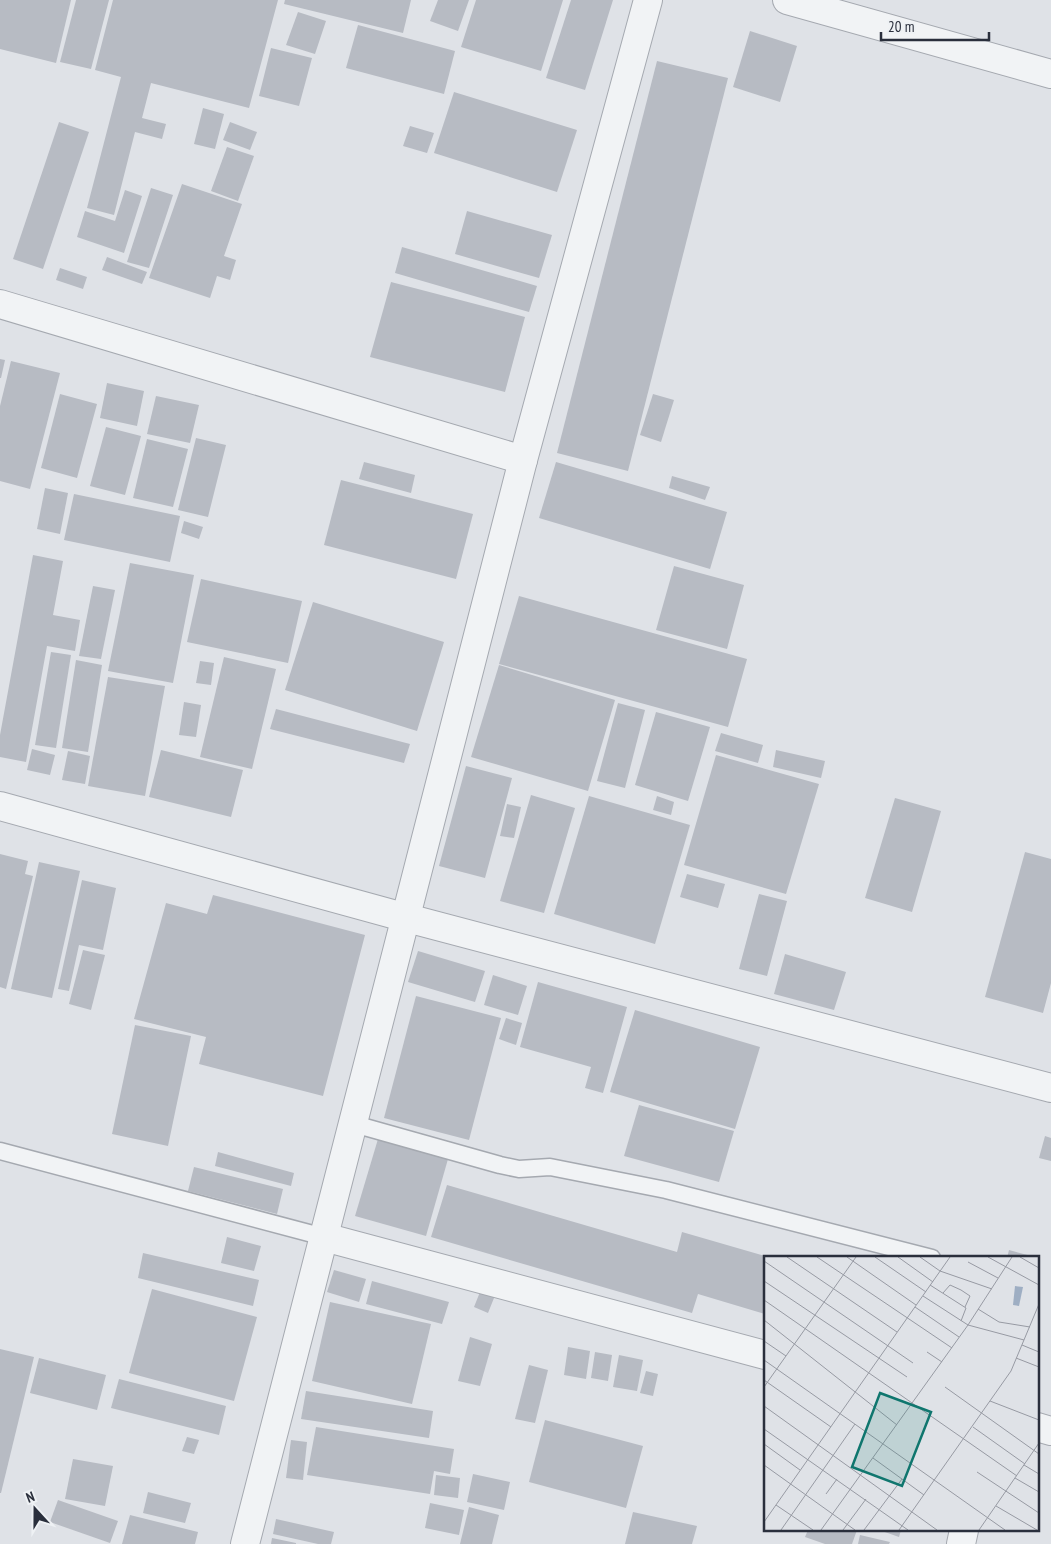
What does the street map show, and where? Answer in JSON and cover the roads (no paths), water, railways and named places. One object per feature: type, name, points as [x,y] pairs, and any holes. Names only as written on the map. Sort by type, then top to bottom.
[{"type":"street","points":[[246,1544],[523,460],[648,0]]},
{"type":"street","points":[[787,0],[1051,74]]},
{"type":"street","points":[[0,304],[523,460]]},
{"type":"street","points":[[0,806],[407,918],[1051,1088]]},
{"type":"street","points":[[324,1237],[764,1355]]},
{"type":"street","points":[[1038,1427],[1051,1431]]},
{"type":"lane","points":[[354,1124],[500,1165],[519,1169],[550,1167],[666,1190],[924,1256]]},
{"type":"lane","points":[[0,1151],[324,1237]]}]
